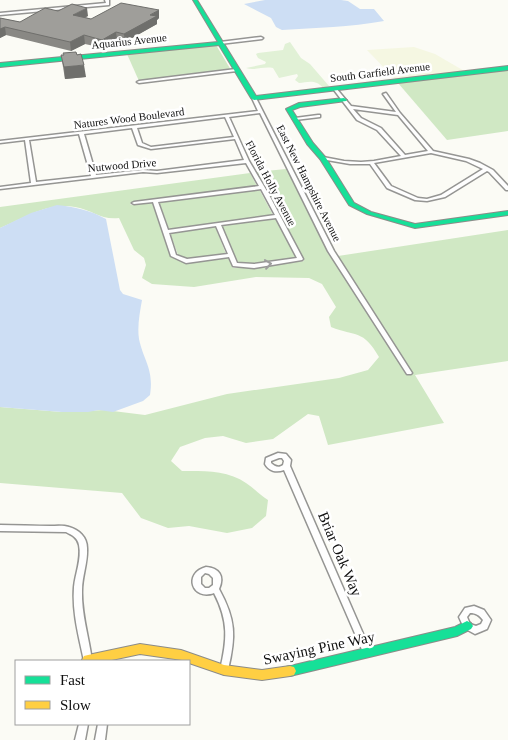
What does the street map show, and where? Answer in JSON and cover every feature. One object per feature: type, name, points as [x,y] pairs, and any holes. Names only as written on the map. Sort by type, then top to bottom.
[{"type":"street","points":[[0,14],[108,4],[107,0]]},
{"type":"street","name":"East New Hampshire Avenue","points":[[195,0],[254,98],[332,251],[409,373]]},
{"type":"street","name":"Aquarius Avenue","points":[[0,65],[261,38]]},
{"type":"street","name":"South Garfield Avenue","points":[[254,98],[508,68]]},
{"type":"street","points":[[139,82],[236,70]]},
{"type":"street","points":[[335,89],[359,120],[378,129],[403,155]]},
{"type":"street","points":[[385,94],[431,152]]},
{"type":"street","points":[[399,114],[346,104],[291,107],[289,109],[310,144],[323,158],[351,204],[386,219],[415,226],[508,213]]},
{"type":"street","name":"Natures Wood Boulevard","points":[[0,142],[260,112]]},
{"type":"street","name":"Florida Holly Avenue","points":[[227,116],[247,161],[300,259],[254,266],[235,265],[231,255]]},
{"type":"street","points":[[296,120],[318,116]]},
{"type":"street","points":[[134,126],[140,144],[151,148],[236,138]]},
{"type":"street","points":[[81,132],[94,177]]},
{"type":"street","points":[[27,138],[34,184]]},
{"type":"street","points":[[323,158],[342,162],[371,162],[403,155],[431,152],[467,160],[491,171],[508,189]]},
{"type":"street","name":"Nutwood Drive","points":[[0,188],[247,161]]},
{"type":"street","points":[[371,162],[389,188],[417,199],[427,200],[444,196],[486,169]]},
{"type":"street","points":[[134,203],[262,187]]},
{"type":"street","points":[[155,200],[174,256],[179,259],[186,261],[231,255],[218,224]]},
{"type":"street","points":[[166,232],[277,216]]},
{"type":"street","name":"Briar Oak Way","points":[[286,466],[367,652]]},
{"type":"street","points":[[0,528],[67,530],[77,534],[82,541],[84,550],[77,590],[81,627],[88,660]]},
{"type":"street","points":[[215,588],[222,600],[230,627],[231,641],[224,670]]},
{"type":"street","name":"Swaying Pine Way","points":[[88,660],[140,649],[181,654],[224,670],[262,675],[292,670],[457,631],[467,626]]},
{"type":"street","points":[[80,740],[83,725]]},
{"type":"street","points":[[100,740],[102,725]]},
{"type":"green space","points":[[290,42],[301,58],[310,64],[329,86],[323,88],[315,82],[299,83],[295,80],[298,76],[297,74],[279,78],[273,68],[246,68],[265,64],[266,62],[258,58],[256,54],[283,50],[285,44]]},
{"type":"green space","points":[[216,45],[231,70],[139,81],[127,54]]},
{"type":"green space","points":[[414,47],[435,54],[466,72],[397,81],[367,50]]},
{"type":"green space","points":[[508,69],[508,131],[447,140],[398,83]]},
{"type":"green space","points":[[286,169],[338,256],[508,230],[508,361],[415,375],[444,423],[328,445],[319,416],[308,414],[273,439],[246,443],[223,436],[205,438],[180,447],[171,461],[182,471],[223,473],[246,483],[268,500],[266,516],[252,528],[227,533],[189,526],[168,528],[141,518],[122,493],[0,483],[0,407],[62,412],[105,410],[145,415],[227,394],[339,378],[368,370],[379,357],[363,338],[331,327],[329,317],[336,307],[322,284],[309,278],[256,277],[194,287],[152,284],[142,278],[146,265],[144,258],[134,250],[119,218],[107,218],[75,207],[65,206],[46,209],[0,228],[0,207],[250,173],[257,186],[130,203],[131,205],[152,202],[171,256],[177,260],[198,262],[228,257],[233,268],[253,268],[304,261],[269,192],[256,172]]},
{"type":"green space","points":[[259,189],[273,215],[169,229],[159,202]]},
{"type":"green space","points":[[275,218],[296,258],[253,264],[238,264],[222,226]]},
{"type":"green space","points":[[215,226],[226,254],[187,259],[178,255],[170,233]]},
{"type":"water","points":[[265,0],[348,1],[360,9],[374,9],[384,21],[346,26],[282,30],[276,27],[271,18],[244,4]]},
{"type":"water","points":[[57,205],[82,209],[106,219],[120,290],[123,294],[142,300],[138,334],[150,372],[150,395],[143,401],[113,412],[99,410],[62,412],[0,407],[0,228],[31,213]]},
{"type":"building","points":[[121,3],[159,10],[150,15],[157,16],[124,34],[116,32],[102,40],[84,35],[70,42],[5,27],[0,29],[0,18],[20,22],[45,8],[58,11],[72,4],[87,8],[73,15],[91,19]]},
{"type":"building","points":[[76,52],[77,55],[81,54],[84,65],[64,67],[61,55],[64,55],[63,53]]},
{"type":"traffic: fast","points":[[195,0],[254,98],[508,68]]},
{"type":"traffic: fast","points":[[0,65],[220,43]]},
{"type":"traffic: fast","points":[[344,100],[299,105],[289,109],[310,144],[323,158],[351,204],[369,213],[415,226],[508,213]]},
{"type":"traffic: fast","points":[[290,671],[457,631],[467,626]]},
{"type":"traffic: slow","points":[[88,660],[140,649],[181,655],[224,670],[262,675],[290,671]]}]
